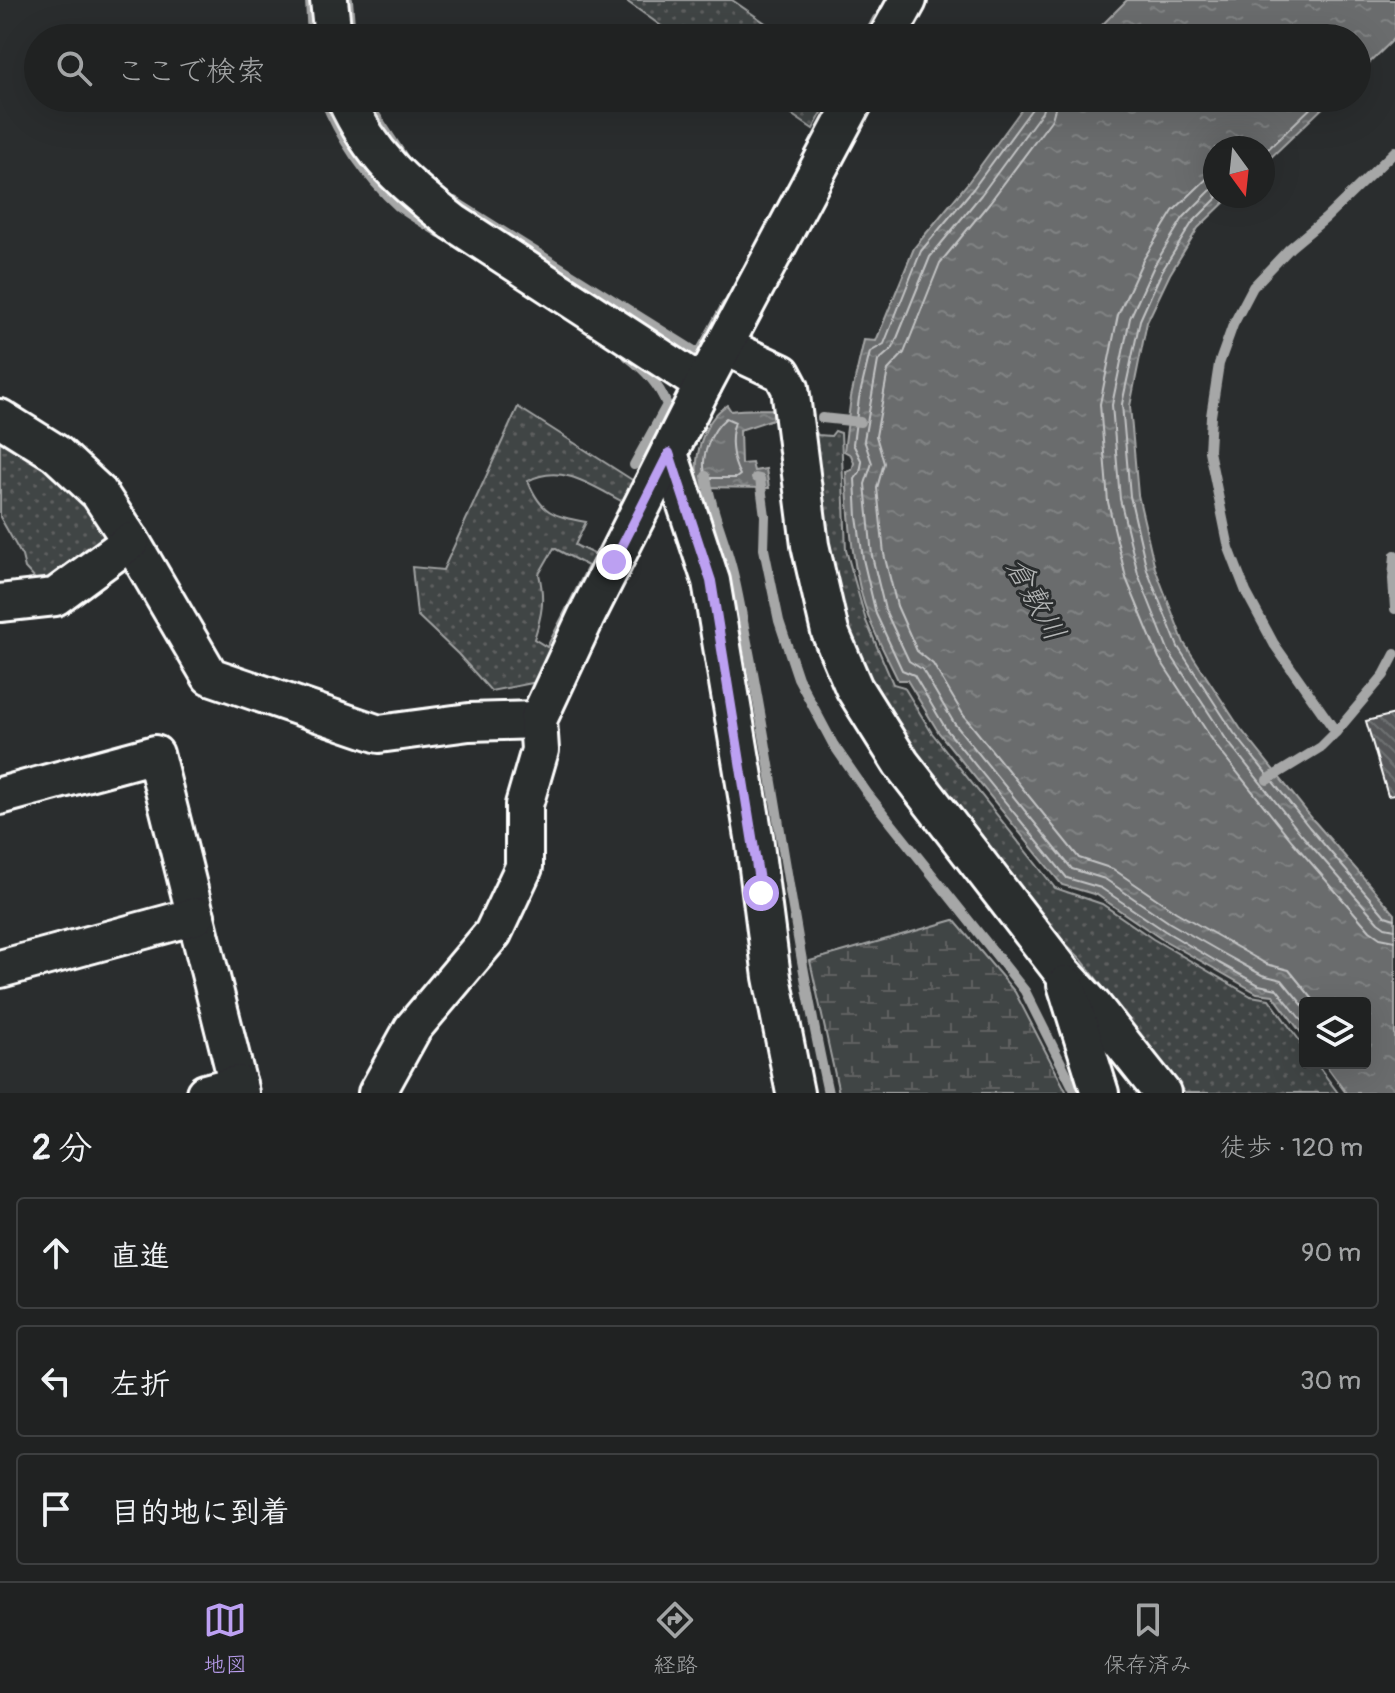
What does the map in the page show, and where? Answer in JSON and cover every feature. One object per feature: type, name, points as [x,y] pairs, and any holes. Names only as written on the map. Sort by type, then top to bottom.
[{"type":"street","points":[[329,0],[332,24]]},
{"type":"street","points":[[895,24],[908,0]]},
{"type":"street","points":[[351,112],[360,131],[384,163],[453,222],[703,385]]},
{"type":"street","points":[[377,1093],[413,1028],[493,933],[524,867],[524,805],[540,750],[538,720],[703,385],[849,112]]},
{"type":"street","points":[[724,346],[782,373],[790,388],[810,545],[830,632],[854,688],[901,763],[1063,973],[1162,1093]]},
{"type":"street","points":[[0,418],[56,453],[99,493],[131,541],[210,676],[379,734],[469,722],[538,720]]},
{"type":"street","points":[[669,453],[711,581],[754,837],[772,977],[795,1093]]},
{"type":"street","points":[[0,603],[55,597],[131,541]]},
{"type":"street","points":[[0,796],[155,754],[196,916],[227,1090]]},
{"type":"street","points":[[0,969],[196,916]]},
{"type":"street","points":[[1063,973],[1100,1093]]},
{"type":"green space","points":[[625,0],[732,0],[767,24],[658,24]]},
{"type":"green space","points":[[788,112],[822,112],[813,129]]},
{"type":"green space","points":[[518,407],[637,483],[625,503],[590,484],[566,476],[553,474],[528,481],[538,500],[550,511],[586,522],[575,545],[598,556],[537,682],[491,691],[417,615],[412,567],[443,570]],"holes":[[[554,548],[588,566],[547,647],[534,639],[542,607],[539,574]]]},
{"type":"green space","points":[[804,429],[814,429],[818,435],[831,436],[835,431],[841,433],[846,550],[866,621],[893,684],[904,687],[932,733],[1055,888],[1102,904],[1153,939],[1251,996],[1269,999],[1299,1040],[1299,1069],[1320,1069],[1338,1093],[1185,1093],[1081,959],[1050,928],[1030,919],[846,655]]},
{"type":"green space","points":[[0,433],[71,483],[115,538],[45,590],[25,568],[22,556],[0,517]]},
{"type":"green space","points":[[954,920],[1015,992],[1067,1093],[839,1093],[810,961]]},
{"type":"water","points":[[1127,0],[1395,0],[1395,38],[1371,61],[1371,24],[1103,24]]},
{"type":"water","name":"倉敷川","points":[[1020,112],[1318,112],[1275,154],[1275,136],[1203,136],[1203,208],[1219,208],[1198,228],[1170,274],[1147,322],[1130,406],[1138,495],[1155,568],[1184,643],[1240,728],[1315,822],[1395,914],[1395,1093],[1346,1093],[1328,1069],[1371,1069],[1371,997],[1299,997],[1299,1030],[1273,995],[1257,993],[1160,938],[1097,895],[1062,885],[939,733],[907,680],[898,680],[863,600],[850,527],[846,472],[852,470],[854,463],[851,455],[844,451],[851,397],[864,340],[876,341],[914,248],[967,184]]},
{"type":"water","points":[[727,405],[731,411],[780,409],[779,417],[740,430],[741,464],[752,463],[754,471],[766,469],[769,488],[699,487],[697,465],[701,442],[711,421]]},
{"type":"building","points":[[1395,714],[1395,795],[1388,796],[1366,721]]},
{"type":"waterway","points":[[310,0],[311,24]]},
{"type":"waterway","points":[[348,0],[350,24]]},
{"type":"waterway","points":[[874,24],[877,19]]},
{"type":"waterway","points":[[330,112],[375,183],[398,206],[440,233]]},
{"type":"waterway","points":[[373,112],[405,160]]},
{"type":"waterway","points":[[1267,780],[1321,747],[1336,732],[1274,644],[1246,592],[1229,548],[1209,451],[1219,364],[1233,325],[1253,287],[1290,248],[1395,151]]},
{"type":"waterway","points":[[454,201],[699,354],[700,358]]},
{"type":"waterway","points":[[699,354],[726,305]]},
{"type":"waterway","points":[[627,356],[650,378],[667,405],[634,465]]},
{"type":"waterway","points":[[822,418],[860,422]]},
{"type":"waterway","points":[[706,476],[739,600],[828,1093]]},
{"type":"waterway","points":[[756,478],[760,479],[765,516],[764,549],[779,621],[798,678],[833,744],[867,793],[1025,991],[1076,1093]]},
{"type":"waterway","points":[[1395,555],[1395,609]]},
{"type":"waterway","points":[[1336,732],[1384,675],[1395,654]]},
{"type":"route","points":[[614,562],[669,453],[711,581],[761,893]]}]
